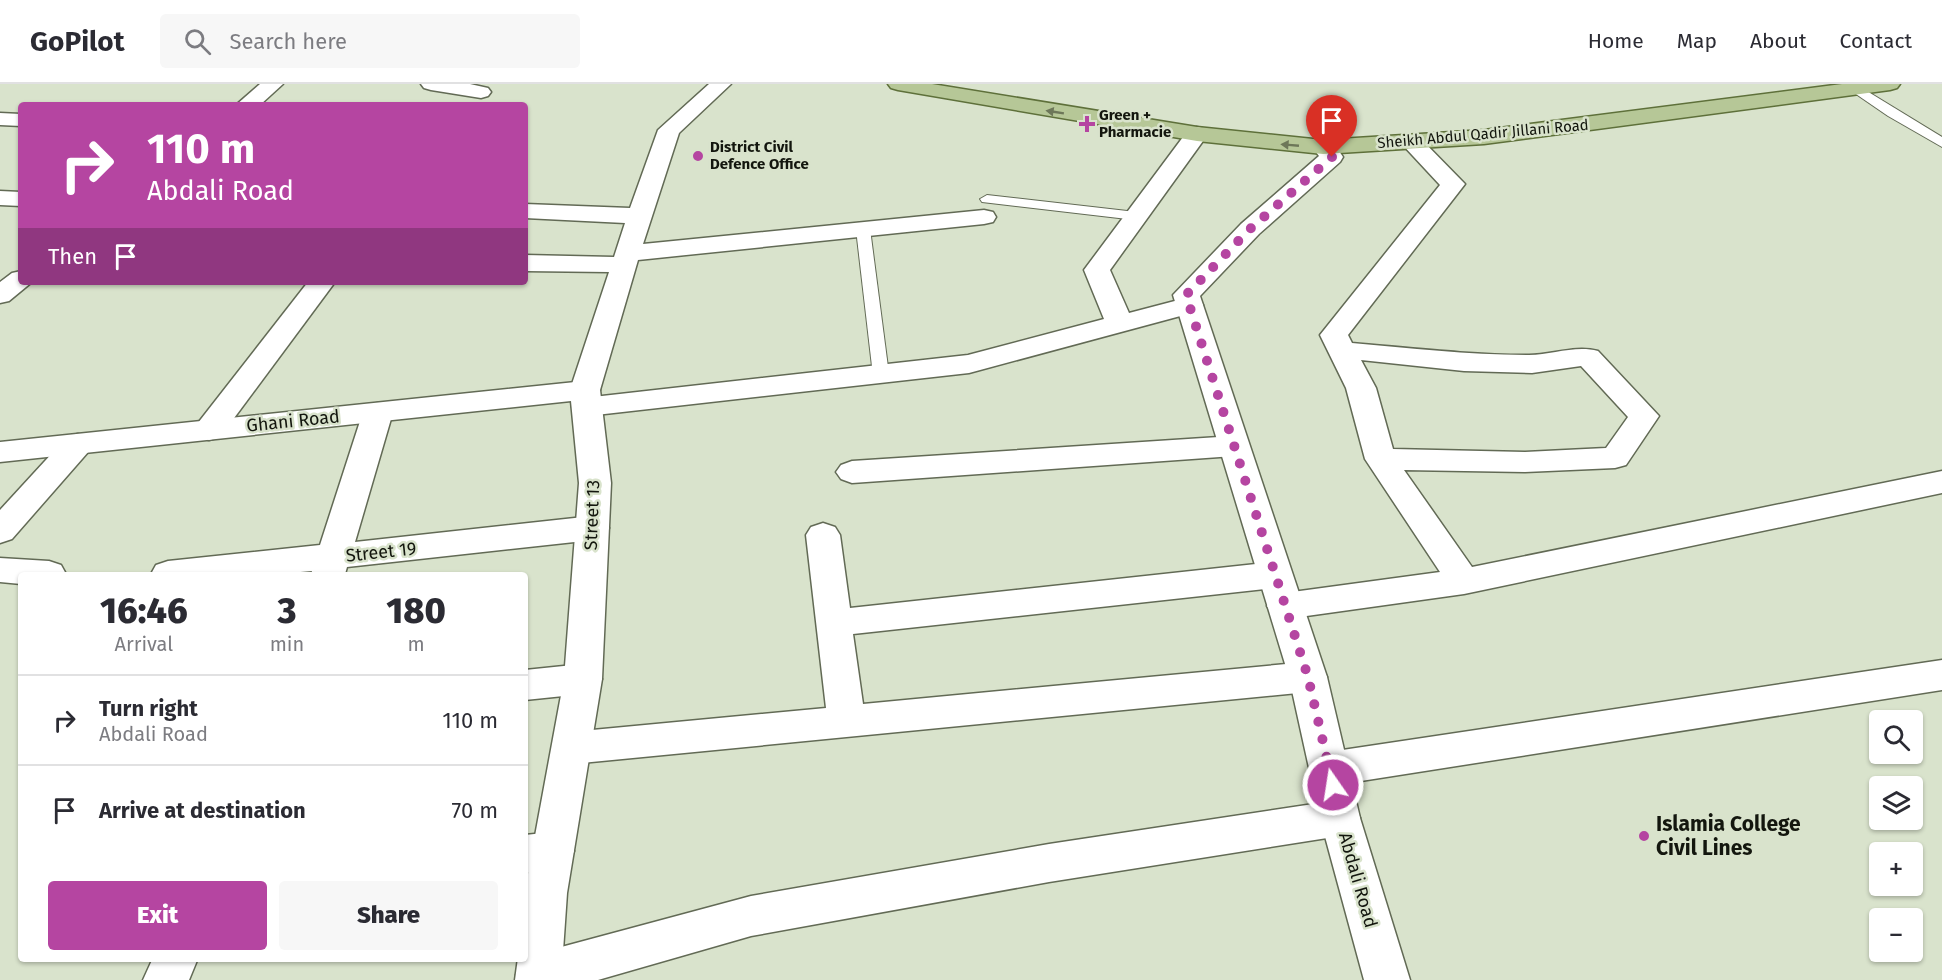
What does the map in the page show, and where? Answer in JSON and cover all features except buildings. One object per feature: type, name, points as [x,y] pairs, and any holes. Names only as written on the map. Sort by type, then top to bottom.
[{"type":"main road","name":"Sheikh Abdul Qadir Jillani Road","points":[[898,84],[1197,134],[1323,147],[1484,137],[1594,124],[1854,86],[1890,84]]},
{"type":"main road","name":"Sheikh Abdul Qadir Jillani Road","points":[[995,84],[1264,128],[1329,130],[1494,124],[1784,84]]},
{"type":"street","points":[[251,102],[273,84]]},
{"type":"street","points":[[431,84],[480,94]]},
{"type":"street","name":"Street 13","points":[[538,977],[546,893],[539,853],[571,748],[583,679],[595,483],[586,399],[639,216],[669,130],[721,84]]},
{"type":"street","points":[[0,119],[18,120]]},
{"type":"street","points":[[1120,324],[1096,270],[1197,134]]},
{"type":"street","points":[[1411,142],[1453,184],[1334,335],[1361,388],[1380,459],[1464,581]]},
{"type":"street","points":[[1190,305],[1186,295],[1250,229],[1332,157],[1323,147]]},
{"type":"street","points":[[0,198],[18,200]]},
{"type":"street","points":[[528,263],[626,259],[863,229],[986,208]]},
{"type":"street","points":[[528,211],[639,216]]},
{"type":"street","points":[[0,295],[18,281]]},
{"type":"street","points":[[209,430],[320,285]]},
{"type":"street","name":"Ghani Road","points":[[0,452],[378,412],[586,399],[881,375],[969,364],[1190,305]]},
{"type":"street","name":"Abdali Road","points":[[1190,305],[1308,677],[1340,818],[1388,980]]},
{"type":"street","points":[[1341,350],[1464,362],[1532,364],[1588,357],[1644,417],[1615,458],[1525,462],[1380,459]]},
{"type":"street","points":[[331,566],[378,412]]},
{"type":"street","points":[[0,531],[78,444]]},
{"type":"street","points":[[852,472],[1234,446]]},
{"type":"street","points":[[834,623],[1280,591],[1464,581],[1942,482]]},
{"type":"street","name":"Street 19","points":[[219,572],[331,566],[592,528]]},
{"type":"street","points":[[823,535],[846,720]]},
{"type":"street","points":[[0,570],[24,572]]},
{"type":"street","points":[[1329,769],[1942,675]]},
{"type":"street","points":[[571,748],[1308,677]]},
{"type":"street","points":[[528,685],[583,679]]},
{"type":"street","points":[[538,977],[750,916],[1049,863],[1340,818]]},
{"type":"street","points":[[166,980],[174,962]]},
{"type":"lane","points":[[1854,86],[1892,113],[1942,143]]},
{"type":"lane","points":[[986,208],[1136,216]]},
{"type":"lane","points":[[863,229],[881,375]]},
{"type":"place","name":"Green + Pharmacie","points":[[1087,124]]},
{"type":"place","name":"District Civil Defence Office","points":[[698,156]]},
{"type":"place","name":"Islamia College Civil Lines","points":[[1644,836]]},
{"type":"route","points":[[1332,157],[1250,229],[1186,295],[1308,677],[1333,785]]}]
